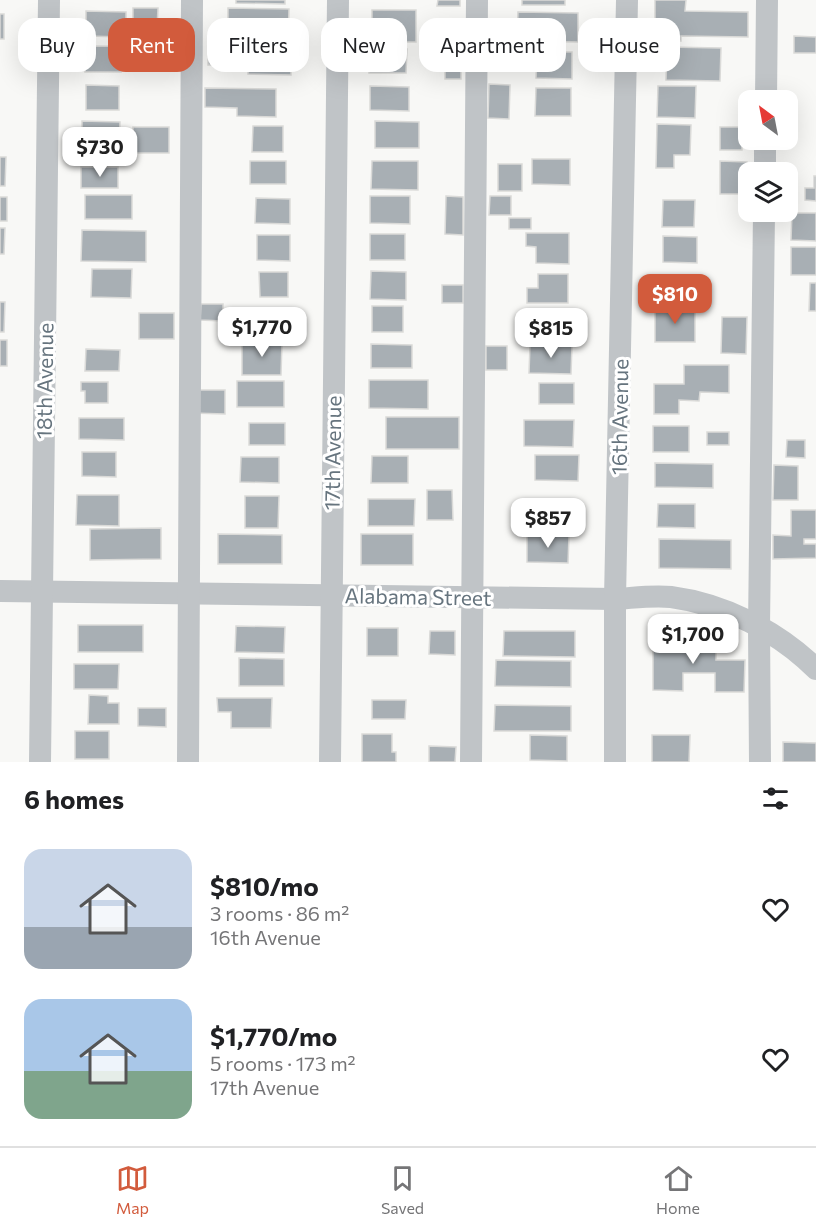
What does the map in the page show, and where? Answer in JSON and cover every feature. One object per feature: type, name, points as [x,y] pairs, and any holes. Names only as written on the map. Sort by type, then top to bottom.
[{"type":"street","name":"18th Avenue","points":[[40,762],[49,0]]},
{"type":"street","points":[[188,762],[192,0]]},
{"type":"street","name":"17th Avenue","points":[[330,762],[338,0]]},
{"type":"street","points":[[471,762],[477,0]]},
{"type":"street","name":"16th Avenue","points":[[615,762],[615,599],[627,0]]},
{"type":"street","points":[[766,90],[767,0]]},
{"type":"street","points":[[760,762],[759,627],[764,222]]},
{"type":"street","name":"Alabama Street","points":[[0,591],[615,599],[670,597],[722,610],[759,627],[805,658],[816,669]]},
{"type":"building","points":[[236,0],[285,0],[285,4],[236,3]]},
{"type":"building","points":[[438,0],[460,0],[460,6],[437,6]]},
{"type":"building","points":[[522,0],[565,0],[565,5],[522,5]]},
{"type":"building","points":[[655,0],[686,0],[685,11],[748,12],[748,37],[681,36],[680,41],[680,18],[655,18]]},
{"type":"building","points":[[133,8],[158,8],[158,18],[133,18]]},
{"type":"building","points":[[228,8],[289,9],[289,18],[228,18]]},
{"type":"building","points":[[372,10],[416,10],[416,42],[407,42],[407,18],[372,18]]},
{"type":"building","points":[[86,11],[126,12],[126,18],[108,18],[108,37],[96,36],[96,18],[86,18]]},
{"type":"building","points":[[518,12],[578,13],[578,42],[566,42],[566,18],[518,18]]},
{"type":"building","points":[[0,14],[4,14],[4,39],[0,39]]},
{"type":"building","points":[[794,36],[816,37],[816,53],[794,53]]},
{"type":"building","points":[[96,46],[108,46],[108,72],[96,72]]},
{"type":"building","points":[[680,47],[721,48],[720,81],[666,80],[666,72],[680,72]]},
{"type":"building","points":[[566,52],[572,52],[572,79],[536,78],[536,72],[566,72]]},
{"type":"building","points":[[248,72],[291,72],[291,75],[248,74]]},
{"type":"building","points":[[369,72],[406,72],[406,73]]},
{"type":"building","points":[[445,72],[461,72],[461,79],[445,79]]},
{"type":"building","points":[[489,84],[510,85],[509,119],[488,118]]},
{"type":"building","points":[[86,85],[119,86],[119,110],[86,110]]},
{"type":"building","points":[[370,86],[409,87],[409,111],[370,110]]},
{"type":"building","points":[[658,86],[696,86],[695,118],[657,117]]},
{"type":"building","points":[[205,88],[276,89],[276,117],[237,116],[237,108],[205,107]]},
{"type":"building","points":[[536,88],[571,88],[571,116],[535,116]]},
{"type":"building","points":[[82,121],[120,122],[119,147],[82,146]]},
{"type":"building","points":[[375,121],[419,122],[419,148],[375,148]]},
{"type":"building","points":[[657,124],[691,125],[690,155],[674,155],[674,168],[656,168]]},
{"type":"building","points":[[253,126],[283,126],[283,152],[252,152]]},
{"type":"building","points":[[133,127],[169,127],[169,153],[133,153]]},
{"type":"building","points":[[720,127],[738,127],[738,150],[720,150]]},
{"type":"building","points":[[0,157],[6,157],[5,186],[0,186]]},
{"type":"building","points":[[532,159],[570,159],[570,185],[532,184]]},
{"type":"building","points":[[250,161],[286,161],[286,184],[250,184]]},
{"type":"building","points":[[372,161],[418,161],[418,190],[371,189]]},
{"type":"building","points":[[720,161],[747,162],[738,162],[738,194],[720,194]]},
{"type":"building","points":[[498,164],[522,164],[522,191],[498,191]]},
{"type":"building","points":[[81,167],[118,167],[118,188],[81,188]]},
{"type":"building","points":[[814,176],[816,176],[816,201],[805,200],[805,188],[814,188]]},
{"type":"building","points":[[85,195],[132,195],[132,219],[85,219]]},
{"type":"building","points":[[370,196],[410,196],[410,224],[370,223]]},
{"type":"building","points":[[446,196],[463,197],[463,235],[445,234]]},
{"type":"building","points":[[490,196],[511,196],[511,215],[489,215]]},
{"type":"building","points":[[0,197],[7,197],[7,221],[0,221]]},
{"type":"building","points":[[256,198],[290,199],[290,224],[255,223]]},
{"type":"building","points":[[663,200],[695,200],[694,227],[662,227]]},
{"type":"building","points":[[798,213],[816,213],[816,241],[791,240],[792,222],[798,222]]},
{"type":"building","points":[[509,218],[531,218],[531,229],[509,229]]},
{"type":"building","points":[[0,228],[5,228],[4,254],[0,254]]},
{"type":"building","points":[[82,230],[146,231],[146,262],[81,261]]},
{"type":"building","points":[[526,233],[569,233],[569,264],[536,263],[536,247],[526,246]]},
{"type":"building","points":[[370,234],[405,234],[405,260],[370,260]]},
{"type":"building","points":[[257,235],[290,235],[290,261],[257,260]]},
{"type":"building","points":[[663,236],[697,237],[697,263],[663,262]]},
{"type":"building","points":[[791,247],[816,247],[816,275],[791,275]]},
{"type":"building","points":[[92,269],[132,269],[131,298],[91,297]]},
{"type":"building","points":[[371,271],[406,272],[406,300],[370,299]]},
{"type":"building","points":[[259,272],[288,272],[288,297],[260,297]]},
{"type":"building","points":[[538,274],[568,274],[568,303],[527,303],[527,288],[538,288]]},
{"type":"building","points":[[665,275],[701,275],[701,300],[664,300]]},
{"type":"building","points":[[810,283],[816,283],[816,311],[809,311]]},
{"type":"building","points":[[442,285],[463,285],[463,303],[442,303]]},
{"type":"building","points":[[0,302],[5,302],[4,332],[0,332]]},
{"type":"building","points":[[201,304],[223,304],[223,321],[200,320]]},
{"type":"building","points":[[372,306],[403,306],[403,332],[372,332]]},
{"type":"building","points":[[655,308],[695,309],[695,342],[655,342]]},
{"type":"building","points":[[252,309],[290,309],[289,337],[251,337]]},
{"type":"building","points":[[139,313],[174,313],[174,339],[139,339]]},
{"type":"building","points":[[525,313],[574,313],[574,338],[536,337],[536,331],[524,331]]},
{"type":"building","points":[[722,317],[747,317],[746,354],[721,353]]},
{"type":"building","points":[[0,340],[7,340],[7,366],[0,366]]},
{"type":"building","points":[[242,342],[282,342],[281,375],[242,375]]},
{"type":"building","points":[[371,344],[412,345],[412,368],[371,368]]},
{"type":"building","points":[[530,345],[572,345],[571,374],[529,373]]},
{"type":"building","points":[[486,346],[507,346],[507,370],[486,370]]},
{"type":"building","points":[[86,349],[120,350],[119,371],[85,371]]},
{"type":"building","points":[[684,365],[729,365],[729,393],[700,392],[699,401],[679,400],[679,414],[654,414],[654,384],[684,384]]},
{"type":"building","points":[[369,380],[428,380],[428,409],[369,408]]},
{"type":"building","points":[[237,381],[284,381],[284,407],[237,407]]},
{"type":"building","points":[[81,382],[108,382],[108,403],[85,403],[85,391],[81,391]]},
{"type":"building","points":[[539,383],[574,383],[574,404],[539,404]]},
{"type":"building","points":[[192,390],[225,390],[225,414],[192,413]]},
{"type":"building","points":[[386,417],[459,417],[459,449],[386,449]]},
{"type":"building","points":[[79,418],[124,418],[124,440],[79,439]]},
{"type":"building","points":[[524,420],[574,420],[573,447],[524,446]]},
{"type":"building","points":[[249,423],[285,423],[285,445],[249,445]]},
{"type":"building","points":[[653,426],[689,426],[689,452],[653,452]]},
{"type":"building","points":[[707,432],[729,432],[729,445],[707,445]]},
{"type":"building","points":[[787,440],[805,440],[805,458],[786,457]]},
{"type":"building","points":[[82,452],[116,452],[116,477],[82,476]]},
{"type":"building","points":[[535,455],[579,455],[578,481],[535,480]]},
{"type":"building","points":[[372,456],[408,456],[408,483],[371,483]]},
{"type":"building","points":[[241,457],[279,457],[279,483],[240,482]]},
{"type":"building","points":[[655,463],[713,464],[713,488],[655,487]]},
{"type":"building","points":[[774,465],[798,466],[798,500],[773,500]]},
{"type":"building","points":[[427,490],[452,490],[453,520],[427,520]]},
{"type":"building","points":[[77,495],[119,495],[119,526],[76,525]]},
{"type":"building","points":[[245,496],[279,496],[278,528],[245,528]]},
{"type":"building","points":[[368,499],[415,499],[414,526],[368,526]]},
{"type":"building","points":[[533,501],[568,501],[568,528],[533,527]]},
{"type":"building","points":[[658,504],[695,504],[695,528],[657,527]]},
{"type":"building","points":[[791,510],[816,510],[816,539],[804,539],[804,544],[816,544],[816,558],[773,559],[773,535],[791,536]]},
{"type":"building","points":[[161,528],[161,559],[90,560],[90,529]]},
{"type":"building","points":[[218,534],[282,535],[282,564],[218,564]]},
{"type":"building","points":[[361,534],[413,534],[413,565],[361,565]]},
{"type":"building","points":[[527,536],[569,536],[568,563],[527,562]]},
{"type":"building","points":[[659,539],[731,540],[731,569],[659,568]]},
{"type":"building","points":[[78,625],[143,625],[143,652],[78,652]]},
{"type":"building","points":[[236,626],[285,627],[284,653],[235,652]]},
{"type":"building","points":[[367,628],[398,628],[398,656],[367,656]]},
{"type":"building","points":[[430,631],[455,631],[455,655],[429,654]]},
{"type":"building","points":[[504,631],[575,631],[575,657],[503,656]]},
{"type":"building","points":[[653,635],[686,635],[686,645],[716,645],[716,660],[745,660],[744,692],[715,692],[715,673],[683,673],[683,691],[653,690]]},
{"type":"building","points":[[239,658],[284,659],[284,686],[239,686]]},
{"type":"building","points":[[496,660],[571,661],[571,687],[495,686]]},
{"type":"building","points":[[74,664],[119,664],[118,689],[74,689]]},
{"type":"building","points":[[89,695],[108,696],[108,703],[119,703],[119,724],[88,724]]},
{"type":"building","points":[[217,698],[272,698],[271,728],[231,728],[231,712],[218,712]]},
{"type":"building","points":[[372,700],[406,700],[405,719],[372,719]]},
{"type":"building","points":[[495,705],[571,706],[571,731],[494,731]]},
{"type":"building","points":[[138,708],[166,708],[166,727],[138,726]]},
{"type":"building","points":[[75,731],[109,731],[109,759],[75,759]]},
{"type":"building","points":[[362,734],[392,734],[392,752],[396,752],[396,762],[362,762]]},
{"type":"building","points":[[530,735],[567,736],[567,761],[530,760]]},
{"type":"building","points":[[652,735],[690,735],[689,762],[652,762]]},
{"type":"building","points":[[783,742],[816,743],[816,762],[783,762]]},
{"type":"building","points":[[429,746],[456,747],[455,762],[429,762]]}]
